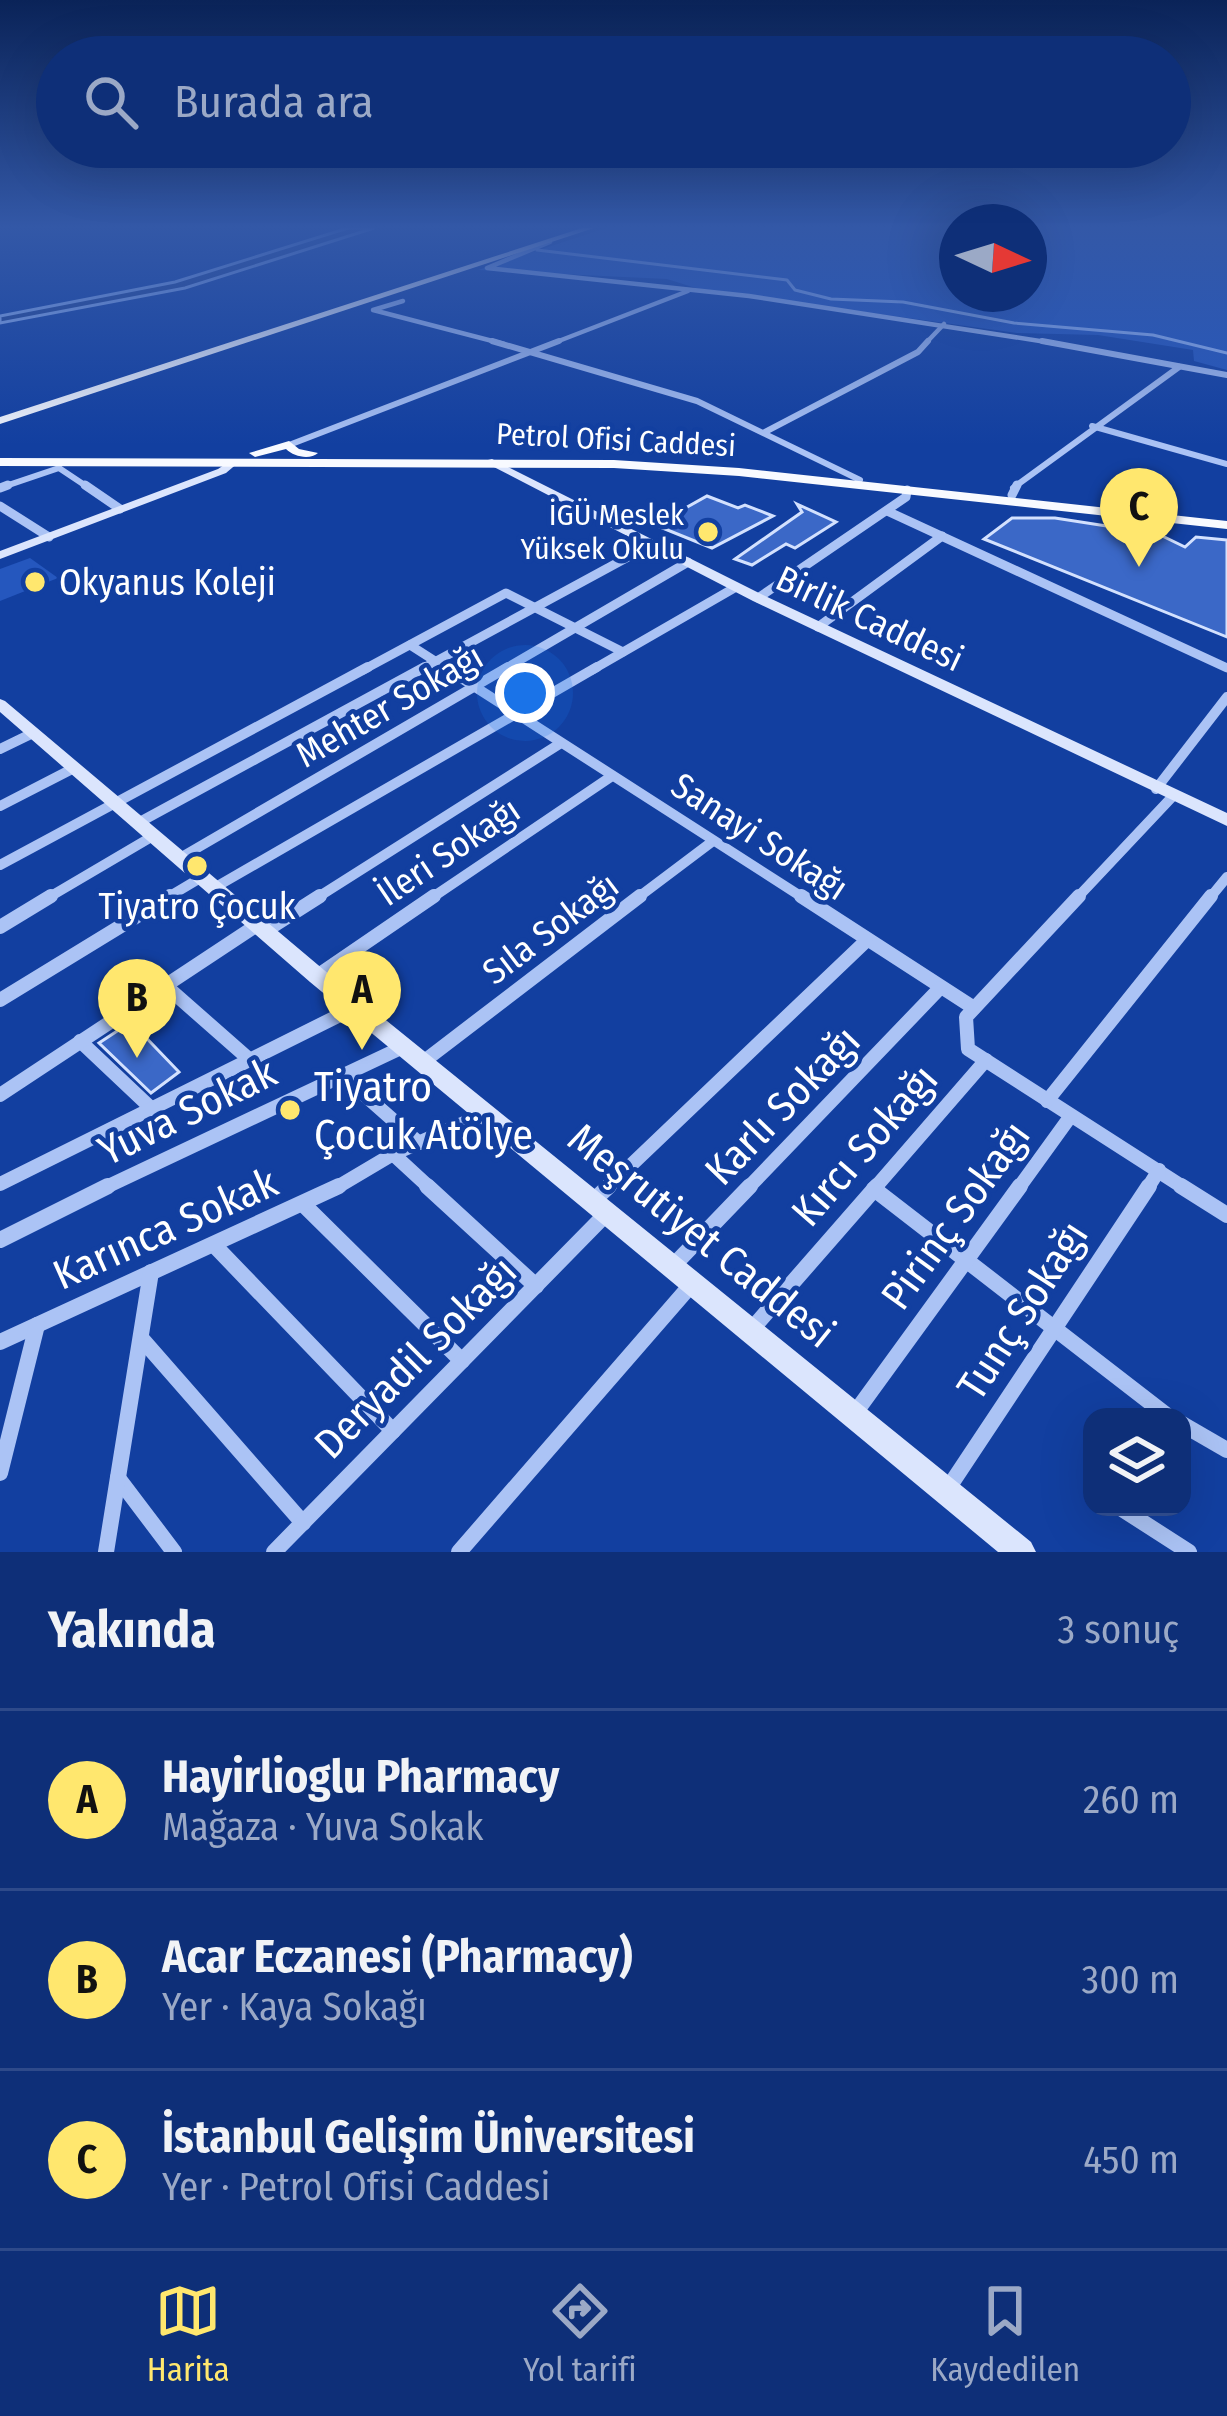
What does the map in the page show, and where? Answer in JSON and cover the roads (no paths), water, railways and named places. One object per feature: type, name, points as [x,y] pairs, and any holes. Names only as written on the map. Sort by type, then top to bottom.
[{"type":"main road","points":[[0,418],[359,300]]},
{"type":"main road","points":[[0,418],[366,300]]},
{"type":"main road","points":[[190,456],[260,453],[289,445],[302,453],[376,458]]},
{"type":"main road","name":"Petrol Ofisi Caddesi","points":[[0,460],[60,465],[349,465],[376,458]]},
{"type":"main road","name":"Petrol Ofisi Caddesi","points":[[411,458],[694,469],[1012,495],[1227,522]]},
{"type":"main road","name":"Petrol Ofisi Caddesi","points":[[0,460],[581,458],[860,480],[1227,522]]},
{"type":"main road","name":"Birlik Caddesi","points":[[492,461],[758,598],[1227,820]]},
{"type":"main road","points":[[0,555],[222,471],[232,462]]},
{"type":"main road","name":"Meşrutiyet Caddesi","points":[[3,711],[691,1285],[855,1413],[1021,1552]]},
{"type":"street","points":[[289,445],[663,300]]},
{"type":"street","points":[[769,300],[944,324],[1227,375]]},
{"type":"street","points":[[403,301],[373,310],[661,389],[765,432],[860,480]]},
{"type":"street","points":[[765,432],[918,352],[944,324]]},
{"type":"street","points":[[1012,495],[1013,488],[1092,426],[1179,367]]},
{"type":"street","points":[[1092,426],[1227,464]]},
{"type":"street","points":[[0,488],[60,465],[120,509]]},
{"type":"street","points":[[758,598],[907,497],[906,487]]},
{"type":"street","points":[[0,506],[49,537]]},
{"type":"street","points":[[887,511],[1227,668]]},
{"type":"street","points":[[818,627],[942,536]]},
{"type":"street","points":[[0,927],[146,829],[532,606],[652,544]]},
{"type":"street","name":"Mehter Sokağı","points":[[180,858],[688,562]]},
{"type":"street","points":[[0,1000],[736,587]]},
{"type":"street","points":[[0,865],[506,593],[623,652]]},
{"type":"street","name":"Sanayi Sokağı","points":[[410,645],[974,1008]]},
{"type":"street","points":[[1156,789],[1227,697]]},
{"type":"street","points":[[0,749],[33,733]]},
{"type":"street","points":[[0,1095],[561,743]]},
{"type":"street","points":[[0,806],[74,768]]},
{"type":"street","name":"İleri Sokağı","points":[[317,976],[612,776]]},
{"type":"street","points":[[1173,796],[974,1008],[963,1033],[968,1048],[1227,1215]]},
{"type":"street","name":"Sıla Sokağı","points":[[423,1062],[713,841]]},
{"type":"street","points":[[1048,1101],[1227,877]]},
{"type":"street","name":"Deryadil Sokağı","points":[[274,1552],[536,1286],[600,1207],[866,940]]},
{"type":"street","points":[[167,987],[250,1060]]},
{"type":"street","name":"Karlı Sokağı","points":[[671,1268],[940,988]]},
{"type":"street","points":[[0,1184],[356,1007]]},
{"type":"street","points":[[80,1041],[152,1109]]},
{"type":"street","name":"Yuva Sokak","points":[[0,1240],[404,1047]]},
{"type":"street","name":"Kırcı Sokağı","points":[[750,1331],[986,1060]]},
{"type":"street","points":[[342,1075],[418,1143]]},
{"type":"street","name":"Karınca Sokak","points":[[0,1342],[305,1206],[393,1154],[486,1114]]},
{"type":"street","name":"Pirinç Sokağı","points":[[855,1413],[1070,1117]]},
{"type":"street","points":[[393,1154],[536,1286]]},
{"type":"street","name":"Tunç Sokağı","points":[[947,1491],[1159,1170]]},
{"type":"street","points":[[874,1189],[1157,1408]]},
{"type":"street","points":[[305,1206],[462,1360]]},
{"type":"street","points":[[215,1246],[393,1431]]},
{"type":"street","points":[[106,1552],[151,1271]]},
{"type":"street","points":[[459,1552],[691,1285]]},
{"type":"street","points":[[0,1473],[38,1325]]},
{"type":"street","points":[[141,1338],[303,1523]]},
{"type":"street","points":[[1191,1429],[1227,1450]]},
{"type":"street","points":[[118,1478],[174,1552]]},
{"type":"street","points":[[1133,1516],[1189,1552]]},
{"type":"waterway","points":[[865,300],[903,302],[1014,323],[1153,335],[1227,353]]},
{"type":"place","name":"İGÜ Meslek Yüksek Okulu","points":[[708,532]]},
{"type":"place","name":"İstanbul Gelişim Üniversitesi","points":[[1139,567]]},
{"type":"place","name":"Okyanus Koleji","points":[[35,582]]},
{"type":"place","name":"Tiyatro Çocuk","points":[[197,866]]},
{"type":"place","name":"Hayirlioglu Pharmacy","points":[[362,1050]]},
{"type":"place","name":"Acar Eczanesi (Pharmacy)","points":[[137,1058]]},
{"type":"place","name":"Tiyatro Çocuk Atölye","points":[[290,1110]]}]
